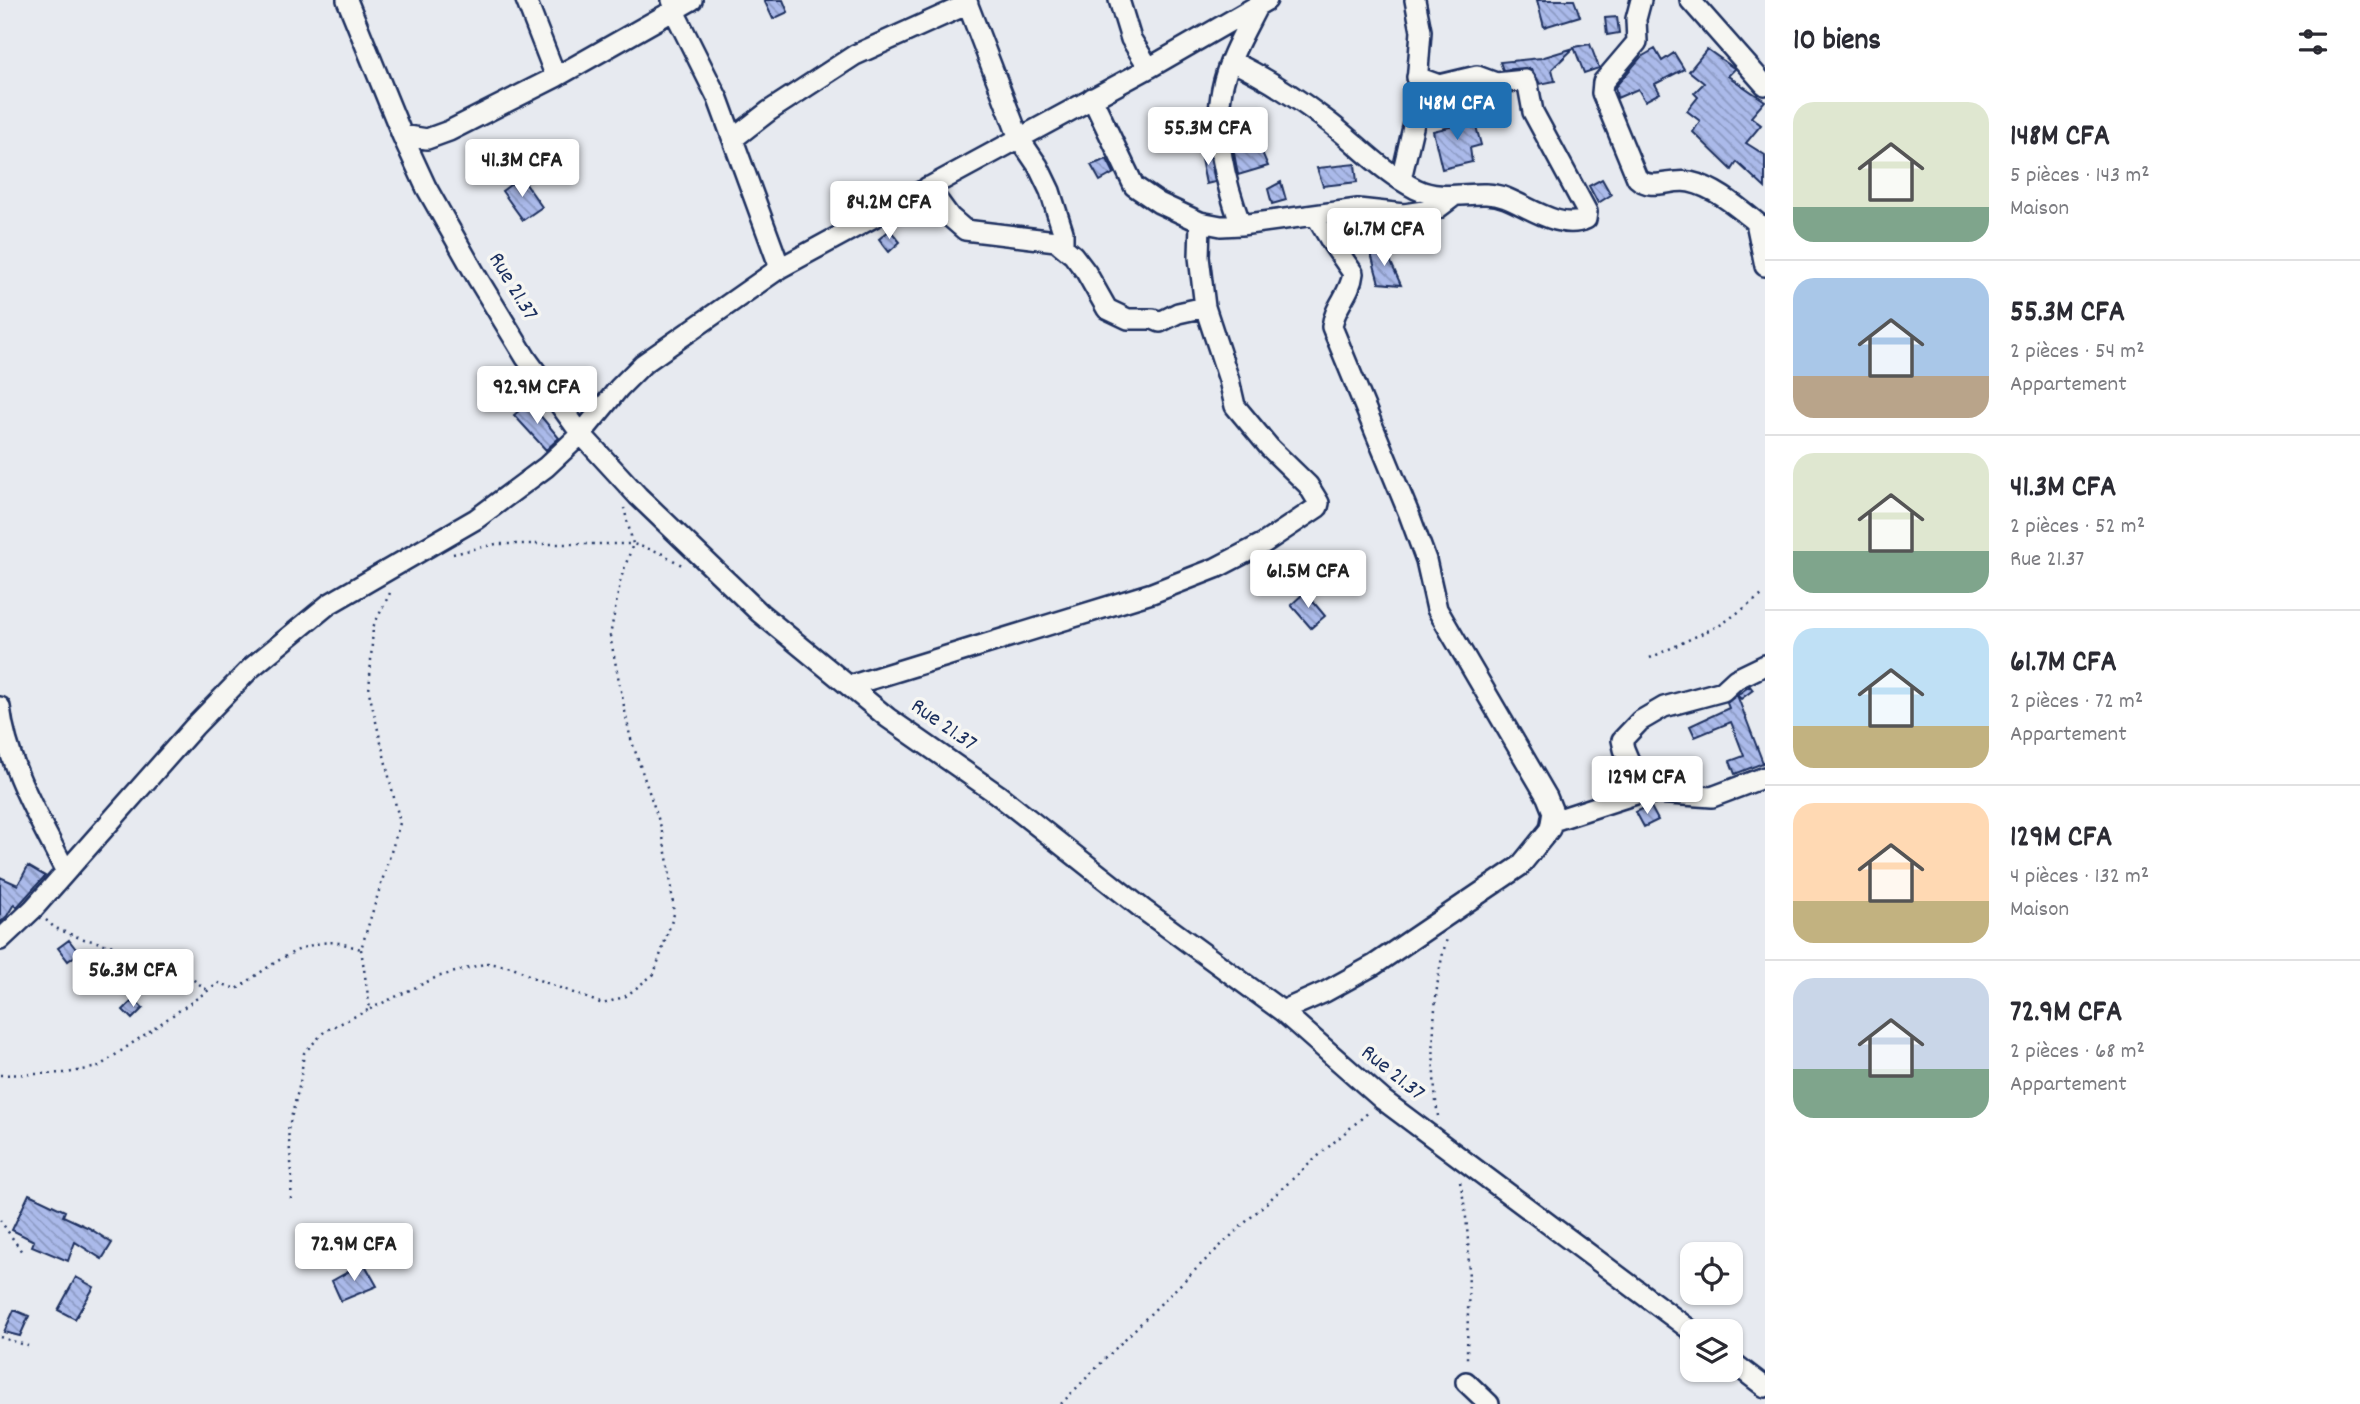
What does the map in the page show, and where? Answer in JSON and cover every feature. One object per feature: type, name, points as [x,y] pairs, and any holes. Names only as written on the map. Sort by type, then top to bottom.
[{"type":"street","name":"Rue 21.37","points":[[347,0],[426,187],[478,278],[526,358],[581,435],[638,496],[760,613],[888,718],[997,794],[1144,910],[1282,1011],[1383,1100],[1680,1322]]},
{"type":"street","points":[[526,0],[555,77]]},
{"type":"street","points":[[1119,0],[1131,39],[1149,68]]},
{"type":"street","points":[[1401,179],[1414,123],[1421,31],[1415,0]]},
{"type":"street","points":[[1641,0],[1636,19],[1637,42],[1603,82],[1602,93],[1637,178],[1651,186],[1681,181],[1693,183],[1731,203],[1760,225],[1765,265]]},
{"type":"street","points":[[1690,0],[1765,85]]},
{"type":"street","points":[[733,139],[769,111],[855,55],[967,2],[1019,138],[1038,166],[1050,191],[1063,232],[1063,244]]},
{"type":"street","points":[[0,940],[33,909],[65,870],[251,667],[329,604],[476,519],[546,467],[581,435],[619,388],[643,364],[780,268],[1149,68],[1263,2]]},
{"type":"street","points":[[1241,225],[1219,149],[1222,88],[1231,61],[1263,2]]},
{"type":"street","points":[[402,135],[427,139],[449,131],[555,77],[680,3],[780,268]]},
{"type":"street","points":[[1231,61],[1261,75],[1322,117],[1353,145],[1415,188],[1429,194],[1453,197],[1491,194],[1539,214],[1574,223],[1586,219],[1587,212],[1533,113],[1525,80],[1496,83],[1477,76],[1439,85],[1417,76]]},
{"type":"street","points":[[1092,98],[1134,186],[1159,203],[1200,222],[1221,226],[1241,225],[1358,209],[1404,214],[1437,209],[1453,197]]},
{"type":"street","points":[[928,187],[950,217],[965,230],[1044,238],[1063,244],[1086,272],[1107,309],[1128,319],[1153,319],[1160,322],[1178,313],[1205,307]]},
{"type":"street","points":[[1282,1011],[1325,992],[1374,965],[1458,910],[1520,866],[1550,829],[1553,821],[1548,797],[1437,609],[1426,560],[1409,514],[1332,327],[1333,316],[1338,304],[1348,294],[1353,273],[1316,216]]},
{"type":"street","points":[[849,686],[1152,593],[1216,568],[1264,543],[1318,507],[1319,503],[1308,485],[1270,448],[1235,406],[1205,307],[1199,257],[1200,222]]},
{"type":"street","points":[[1642,792],[1624,750],[1622,740],[1628,731],[1664,707],[1723,691],[1736,679],[1765,666]]},
{"type":"street","points":[[0,707],[9,748],[24,789],[65,870]]},
{"type":"street","points":[[1553,821],[1642,792],[1712,797],[1765,776]]},
{"type":"street","points":[[1743,1370],[1765,1387]]},
{"type":"street","points":[[1466,1382],[1489,1404]]},
{"type":"path","points":[[290,1199],[292,1173],[288,1130],[300,1083],[304,1053],[325,1031],[436,977],[487,962],[513,967],[536,979],[603,1004],[626,996],[654,974],[674,914],[661,827],[630,736],[610,636],[621,578],[633,544],[624,508]]},
{"type":"path","points":[[449,555],[496,544],[633,544],[659,552],[692,571]]},
{"type":"path","points":[[370,1009],[361,949],[400,822],[369,692],[373,627],[391,589],[400,582]]},
{"type":"path","points":[[1650,658],[1722,624],[1765,593]]},
{"type":"path","points":[[33,909],[55,928],[179,969],[208,990]]},
{"type":"path","points":[[1442,1144],[1434,1092],[1438,986],[1441,955],[1458,910]]},
{"type":"path","points":[[0,1075],[67,1073],[98,1067],[219,982],[237,989],[272,965],[309,946],[338,943],[361,949]]},
{"type":"path","points":[[1061,1404],[1129,1334],[1264,1205],[1383,1100]]},
{"type":"path","points":[[1459,1180],[1468,1215],[1470,1283],[1466,1382]]},
{"type":"path","points":[[0,1220],[22,1252]]},
{"type":"path","points":[[0,1337],[29,1346]]},
{"type":"building","points":[[764,0],[783,0],[788,12],[773,19]]},
{"type":"building","points":[[1537,0],[1574,0],[1580,16],[1544,27]]},
{"type":"building","points":[[1617,17],[1619,33],[1607,35],[1605,18]]},
{"type":"building","points":[[1590,44],[1599,68],[1584,73],[1574,47]]},
{"type":"building","points":[[1574,48],[1552,69],[1555,81],[1540,84],[1531,69],[1503,70],[1500,62],[1541,58]]},
{"type":"building","points":[[1655,49],[1662,61],[1674,53],[1684,69],[1655,84],[1660,93],[1645,101],[1638,89],[1617,98],[1615,87],[1641,57]]},
{"type":"building","points":[[1707,49],[1735,69],[1728,76],[1765,101],[1751,117],[1761,125],[1746,143],[1765,155],[1765,188],[1737,162],[1732,170],[1693,132],[1700,121],[1687,111],[1698,97],[1694,93],[1704,83],[1689,71]]},
{"type":"building","points":[[1473,115],[1481,145],[1470,148],[1472,162],[1442,169],[1433,131],[1454,126],[1452,120]]},
{"type":"building","points":[[1254,134],[1268,166],[1238,175],[1232,142]]},
{"type":"building","points":[[1209,150],[1215,182],[1206,184],[1200,154]]},
{"type":"building","points":[[1107,159],[1114,173],[1100,181],[1091,165]]},
{"type":"building","points":[[1355,164],[1357,182],[1323,186],[1317,168]]},
{"type":"building","points":[[521,177],[542,207],[523,220],[502,191]]},
{"type":"building","points":[[1602,179],[1611,195],[1598,203],[1589,186]]},
{"type":"building","points":[[1281,182],[1286,200],[1272,204],[1268,189]]},
{"type":"building","points":[[890,230],[900,242],[889,252],[879,239]]},
{"type":"building","points":[[1370,250],[1386,251],[1401,285],[1379,283]]},
{"type":"building","points":[[529,402],[559,438],[546,450],[514,415]]},
{"type":"building","points":[[1305,592],[1325,616],[1311,628],[1291,605]]},
{"type":"building","points":[[1750,686],[1753,690],[1741,699],[1737,695]]},
{"type":"building","points":[[1737,695],[1763,763],[1735,774],[1730,761],[1744,756],[1731,722],[1695,737],[1690,726],[1729,708],[1727,703]]},
{"type":"building","points":[[1650,805],[1658,820],[1644,827],[1636,812]]},
{"type":"building","points":[[28,866],[45,876],[17,907],[14,904],[0,923],[0,877],[18,885]]},
{"type":"building","points":[[69,940],[79,953],[68,961],[58,948]]},
{"type":"building","points":[[134,999],[143,1008],[132,1019],[123,1010]]},
{"type":"building","points":[[29,1194],[65,1211],[63,1216],[112,1243],[102,1259],[75,1242],[68,1261],[32,1246],[34,1241],[12,1230]]},
{"type":"building","points":[[364,1263],[377,1286],[341,1301],[332,1281]]},
{"type":"building","points":[[76,1277],[94,1287],[75,1319],[58,1310]]},
{"type":"building","points":[[14,1310],[29,1316],[20,1336],[4,1332]]}]
